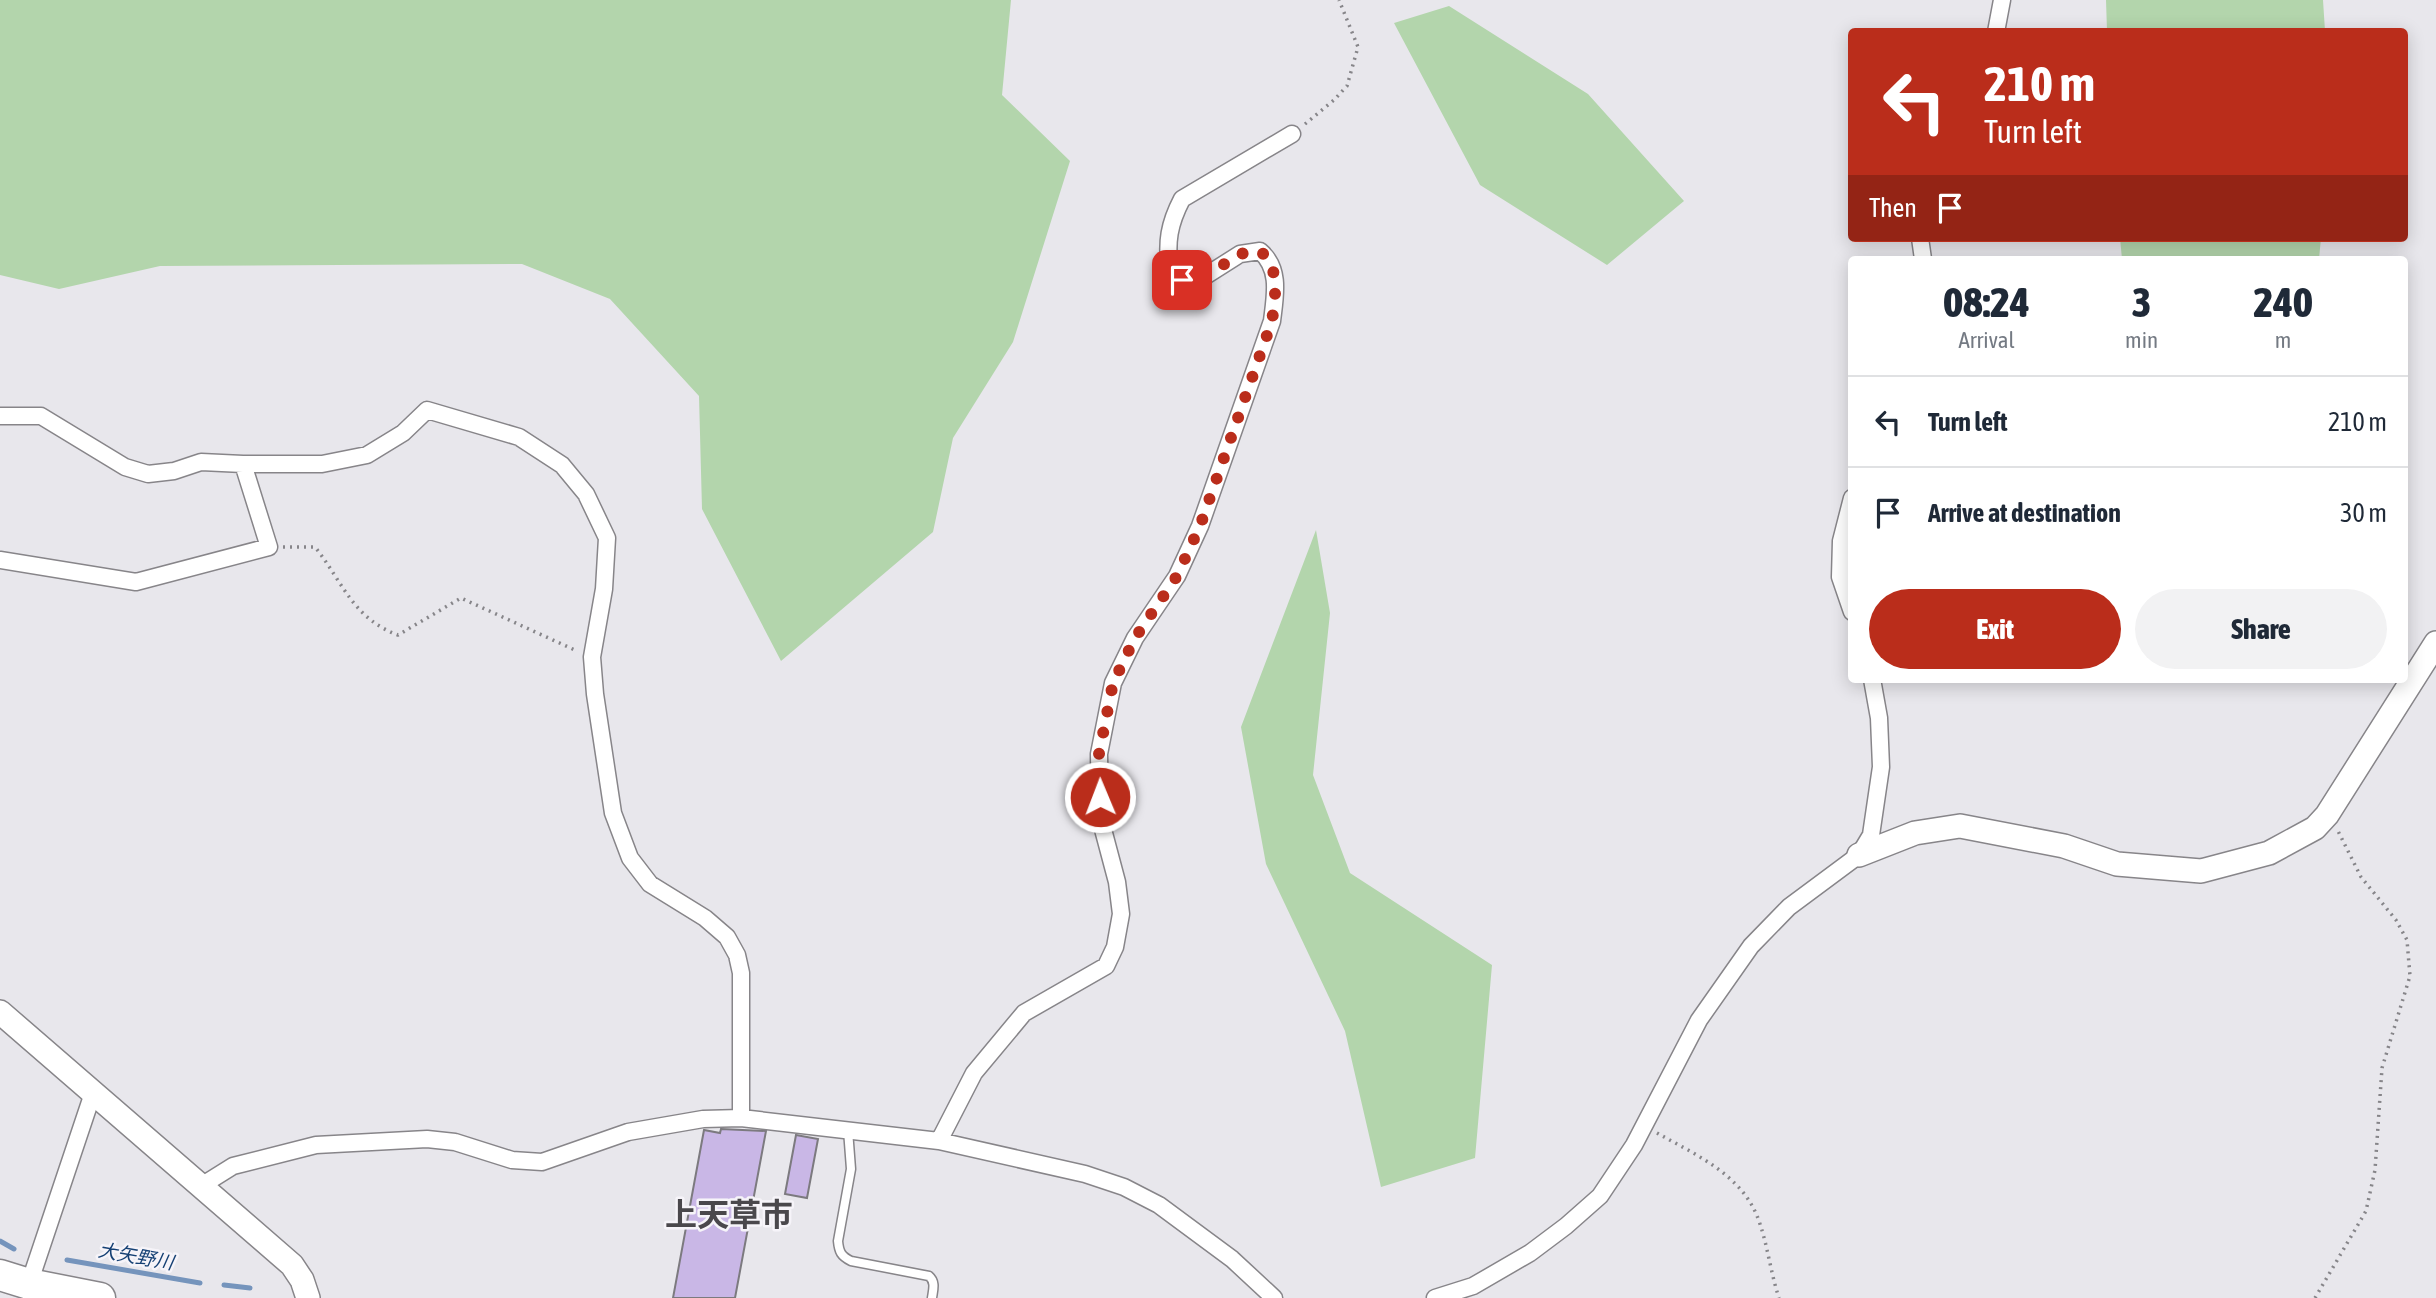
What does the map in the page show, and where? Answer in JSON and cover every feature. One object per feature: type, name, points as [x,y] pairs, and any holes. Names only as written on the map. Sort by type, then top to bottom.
[{"type":"highway","points":[[0,1275],[27,1291],[100,1298]]},
{"type":"street","points":[[1997,28],[2002,0]]},
{"type":"street","points":[[939,1141],[974,1073],[1024,1013],[1106,965],[1115,947],[1121,914],[1117,881],[1100,818],[1099,754],[1113,683],[1135,638],[1177,576],[1200,526],[1272,321],[1276,286],[1269,259],[1260,251],[1240,254],[1199,280],[1182,280],[1170,270],[1166,245],[1182,199],[1292,134]]},
{"type":"street","points":[[0,416],[41,416],[125,467],[148,474],[174,471],[201,462],[322,464],[367,455],[403,433],[427,410],[519,437],[562,464],[586,494],[607,538],[604,589],[592,657],[613,813],[630,858],[650,884],[705,918],[727,937],[737,955],[741,973],[741,1118]]},
{"type":"street","points":[[0,560],[136,582],[269,547],[243,464]]},
{"type":"street","points":[[1848,514],[1841,541],[1840,577],[1848,600]]},
{"type":"street","points":[[1435,1298],[1473,1286],[1530,1253],[1600,1196],[1634,1144],[1699,1020],[1751,946],[1789,907],[1859,855],[1915,833],[1960,826],[2064,846],[2117,864],[2201,871],[2269,853],[2315,828],[2327,815],[2436,643]]},
{"type":"street","points":[[1859,855],[1871,835],[1881,766],[1880,718],[1873,683]]},
{"type":"street","points":[[0,1012],[292,1265],[302,1280],[308,1298]]},
{"type":"street","points":[[27,1291],[93,1093]]},
{"type":"street","points":[[201,1186],[233,1166],[316,1145],[427,1139],[455,1142],[512,1160],[542,1162],[628,1132],[703,1119],[741,1118],[848,1129],[939,1141],[1085,1174],[1124,1187],[1158,1205],[1221,1252],[1274,1298]]},
{"type":"lane","points":[[848,1129],[851,1169],[838,1241],[839,1251],[851,1261],[929,1276],[933,1279],[934,1286],[932,1298]]},
{"type":"path","points":[[1292,134],[1347,86],[1358,47],[1339,0]]},
{"type":"path","points":[[269,547],[315,547],[353,604],[381,629],[398,635],[461,598],[592,657]]},
{"type":"path","points":[[2315,1298],[2366,1211],[2375,1170],[2382,1068],[2410,976],[2407,940],[2396,920],[2361,877],[2342,836],[2327,815]]},
{"type":"path","points":[[1643,1126],[1708,1161],[1744,1191],[1760,1222],[1779,1298]]},
{"type":"green space","points":[[0,0],[1011,0],[1002,95],[1070,161],[1013,342],[953,438],[933,532],[781,661],[702,509],[699,396],[610,299],[522,264],[160,266],[59,289],[0,275]]},
{"type":"green space","points":[[2106,0],[2323,0],[2325,28],[2107,28]]},
{"type":"green space","points":[[1449,6],[1588,94],[1684,201],[1607,265],[1480,185],[1394,23]]},
{"type":"green space","points":[[2120,242],[2321,242],[2319,256],[2122,256]]},
{"type":"green space","points":[[1316,530],[1330,613],[1313,775],[1350,873],[1492,965],[1475,1158],[1381,1187],[1345,1031],[1266,864],[1241,727]]},
{"type":"building","points":[[721,1129],[766,1131],[735,1298],[673,1298],[704,1130],[720,1133]]},
{"type":"building","points":[[796,1135],[818,1139],[807,1198],[785,1194]]},
{"type":"waterway","name":"大矢野川","points":[[0,1241],[14,1249]]},
{"type":"waterway","name":"大矢野川","points":[[67,1260],[200,1283]]},
{"type":"waterway","name":"大矢野川","points":[[224,1285],[250,1288]]},
{"type":"district","name":"上天草市","points":[[729,1214]]},
{"type":"route","points":[[1100,797],[1099,754],[1113,683],[1135,638],[1177,576],[1200,526],[1272,321],[1276,286],[1269,259],[1260,251],[1240,254],[1199,280],[1182,280]]}]
